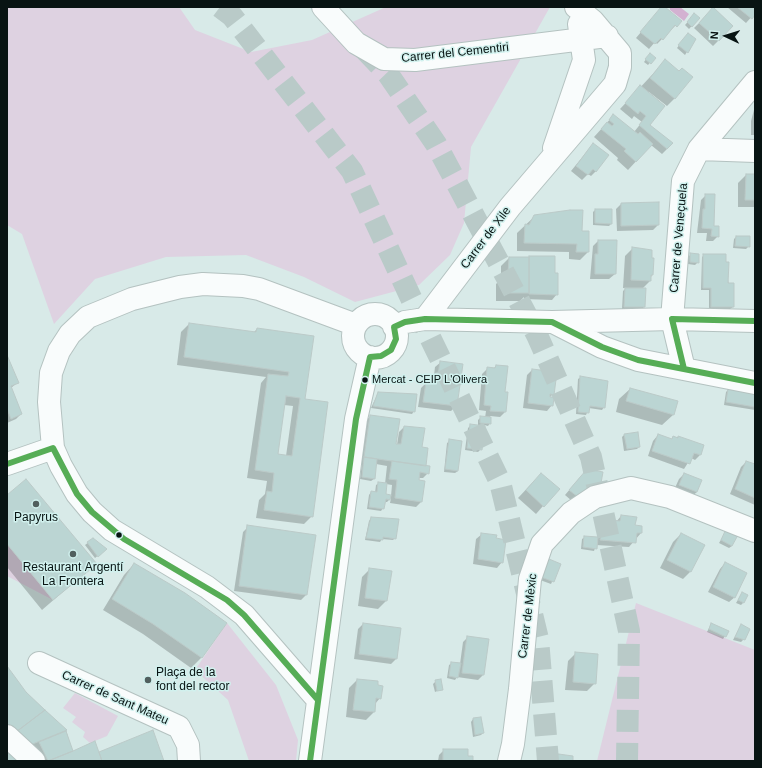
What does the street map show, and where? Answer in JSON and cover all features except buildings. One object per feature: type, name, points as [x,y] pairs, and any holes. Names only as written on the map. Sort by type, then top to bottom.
[{"type":"street","name":"Carrer del Cementiri","points":[[323,7],[356,42],[384,60],[415,60],[581,38],[607,36]]},
{"type":"street","name":"Carrer de Xile","points":[[550,159],[584,60],[579,22],[572,7]]},
{"type":"street","name":"Carrer de Xile","points":[[425,318],[510,207],[615,84],[620,67],[620,53],[593,21],[576,7]]},
{"type":"street","name":"Carrer de Veneçuela","points":[[684,369],[672,319],[683,181],[699,149],[755,82]]},
{"type":"street","points":[[699,149],[755,150]]},
{"type":"street","points":[[318,700],[244,615],[227,600],[124,539],[92,512],[70,483],[60,466],[53,448],[49,402],[51,373],[59,351],[70,334],[88,317],[132,299],[180,287],[227,285],[259,290],[356,325]]},
{"type":"street","points":[[376,314],[387,318],[394,327],[396,339],[391,350],[381,356],[370,357],[362,353],[355,344],[353,332],[356,325],[364,317],[376,314]]},
{"type":"street","points":[[394,327],[405,322],[425,318],[552,322],[672,319],[755,321]]},
{"type":"street","points":[[552,322],[602,347],[638,360],[755,383]]},
{"type":"street","points":[[310,761],[356,419],[370,357]]},
{"type":"street","points":[[7,464],[53,448]]},
{"type":"street","name":"Carrer de Mèxic","points":[[509,761],[513,744],[520,689],[530,579],[542,544],[571,513],[594,497],[631,488],[670,497],[755,531]]},
{"type":"street","name":"Carrer de Sant Mateu","points":[[39,663],[179,727],[188,745],[189,761]]},
{"type":"street","points":[[7,736],[34,761]]},
{"type":"shaded area","points":[[7,7],[179,7],[195,30],[251,52],[312,40],[386,7],[550,7],[471,147],[464,223],[450,255],[419,285],[355,302],[304,277],[246,255],[166,257],[95,279],[54,324],[22,234],[7,225]]},
{"type":"shaded area","points":[[670,7],[680,7],[689,14],[684,21],[670,10]]},
{"type":"shaded area","points":[[7,544],[53,600],[7,576]]},
{"type":"shaded area","points":[[636,603],[755,650],[755,761],[597,761]]},
{"type":"shaded area","points":[[227,623],[276,685],[298,740],[296,761],[249,761],[228,700],[195,670]]},
{"type":"shaded area","points":[[75,693],[118,716],[107,736],[90,743],[83,737],[85,732],[72,722],[76,717],[63,708]]},
{"type":"tunnel","points":[[220,7],[232,16],[352,171],[411,298],[500,482],[538,639],[548,761]]},
{"type":"tunnel","points":[[364,49],[388,74],[436,144],[537,335],[591,457],[629,631],[627,761]]},
{"type":"transit line","points":[[310,761],[356,419],[370,357],[381,356],[391,350],[396,339],[394,327],[405,322],[425,319],[552,322],[602,347],[638,360],[755,383]]},
{"type":"transit line","points":[[684,369],[672,319],[755,321]]},
{"type":"transit line","points":[[7,464],[53,448],[77,494],[92,512],[124,539],[227,600],[244,615],[318,700]]},
{"type":"place","name":"Mercat - CEIP L'Olivera","points":[[365,380]]},
{"type":"place","name":"Papyrus","points":[[36,504]]},
{"type":"place","name":"Restaurant Argentí La Frontera","points":[[73,554]]},
{"type":"place","name":"Plaça de la font del rector","points":[[148,680]]}]
